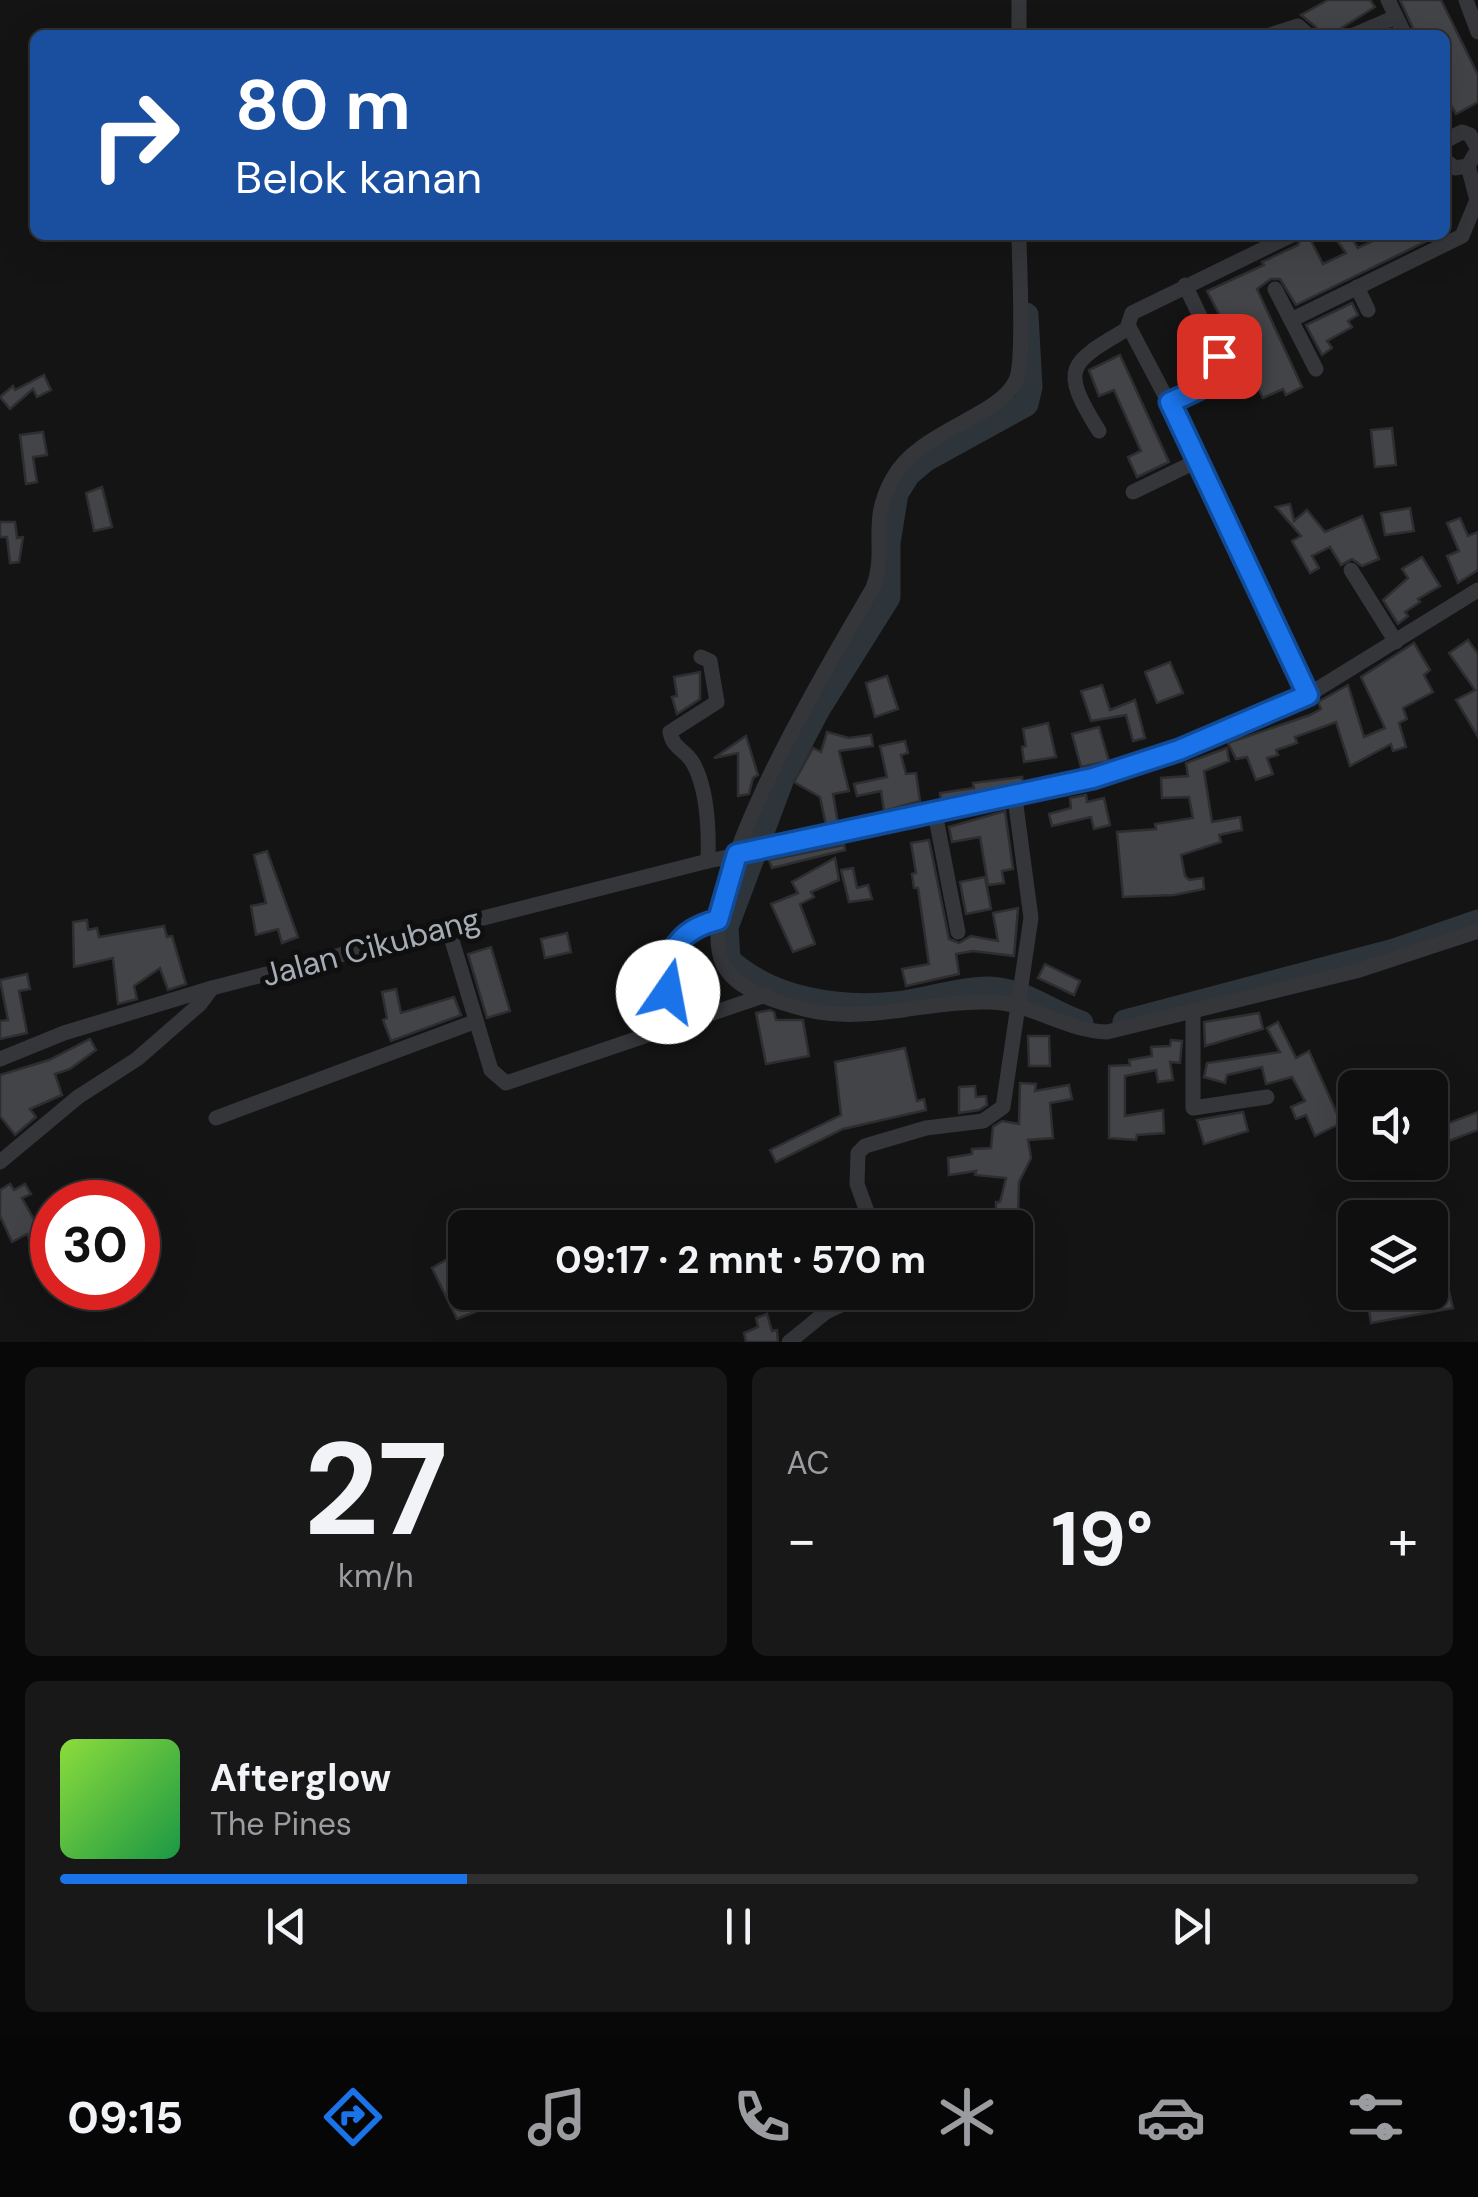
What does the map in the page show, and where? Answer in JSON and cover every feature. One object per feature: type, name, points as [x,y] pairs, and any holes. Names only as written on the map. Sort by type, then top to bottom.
[{"type":"street","points":[[1018,30],[1019,0]]},
{"type":"street","points":[[1388,0],[1402,30]]},
{"type":"street","points":[[1466,0],[1478,32]]},
{"type":"street","points":[[1366,30],[1396,17]]},
{"type":"street","points":[[1450,137],[1462,132],[1477,141],[1477,156],[1468,166],[1455,168],[1450,164]]},
{"type":"street","points":[[1291,320],[1462,236],[1476,210],[1468,166]]},
{"type":"street","points":[[1019,240],[1018,378],[1003,397],[918,446],[893,476],[878,511],[878,572],[873,588],[778,758],[750,851],[718,920],[717,946],[730,975],[766,996],[804,1009],[847,1015],[1017,996],[1097,1032],[1356,971],[1478,931]]},
{"type":"street","points":[[1270,240],[1132,313],[1129,328],[1170,402],[1308,695]]},
{"type":"street","points":[[1170,402],[1212,382],[1220,368],[1219,356],[1185,285]]},
{"type":"street","points":[[1358,288],[1368,310]]},
{"type":"street","points":[[1275,289],[1316,369]]},
{"type":"street","points":[[1100,431],[1074,386],[1074,371],[1088,352],[1129,328]]},
{"type":"street","points":[[1134,492],[1197,461]]},
{"type":"street","points":[[1352,570],[1396,642]]},
{"type":"street","name":"Jalan Cikubang","points":[[0,1059],[64,1033],[212,988],[708,861],[1015,798],[1139,764],[1308,695],[1478,590]]},
{"type":"street","points":[[701,657],[710,661],[717,702],[670,732],[673,745],[693,762],[699,781],[706,813],[708,861]]},
{"type":"street","points":[[866,1210],[857,1184],[858,1153],[865,1146],[897,1134],[975,1123],[999,1111],[1007,1097],[1017,996],[1028,946],[1031,894],[1015,798]]},
{"type":"street","points":[[936,813],[958,932]]},
{"type":"street","points":[[682,1024],[668,992],[670,962],[687,931],[718,920]]},
{"type":"street","points":[[448,927],[491,1070],[506,1083],[766,996]]},
{"type":"street","points":[[0,1162],[78,1098],[137,1059],[200,1004],[212,988]]},
{"type":"street","points":[[1192,1010],[1193,1108],[1267,1097]]},
{"type":"street","points":[[216,1118],[474,1022]]},
{"type":"street","points":[[789,1342],[830,1310]]},
{"type":"building","points":[[1328,0],[1370,0],[1375,7],[1338,30],[1317,30],[1301,15]]},
{"type":"building","points":[[1400,0],[1441,0],[1478,75],[1478,102],[1456,114],[1450,103],[1450,30],[1414,30]]},
{"type":"building","points":[[1300,240],[1311,240],[1323,264],[1346,253],[1337,240],[1352,240],[1358,248],[1375,240],[1429,240],[1296,305],[1280,279],[1271,279],[1257,289],[1302,387],[1286,395],[1283,389],[1263,398],[1207,291],[1298,245]]},
{"type":"building","points":[[1352,303],[1358,315],[1348,321],[1352,327],[1327,341],[1332,348],[1322,355],[1306,325]]},
{"type":"building","points":[[1120,355],[1169,462],[1137,477],[1128,457],[1141,451],[1114,390],[1099,396],[1089,370]]},
{"type":"building","points":[[44,375],[51,390],[37,397],[33,389],[10,409],[0,397],[13,386],[15,390]]},
{"type":"building","points":[[1392,428],[1396,465],[1375,467],[1371,430]]},
{"type":"building","points":[[43,432],[47,455],[33,457],[37,482],[26,484],[20,435]]},
{"type":"building","points":[[102,487],[112,527],[94,531],[86,493]]},
{"type":"building","points":[[1290,504],[1294,521],[1307,510],[1325,532],[1362,516],[1379,559],[1362,566],[1352,559],[1341,565],[1330,547],[1312,556],[1319,568],[1310,573],[1292,541],[1301,536],[1276,507]]},
{"type":"building","points":[[1410,508],[1414,531],[1385,535],[1381,513]]},
{"type":"building","points":[[1460,518],[1468,536],[1478,532],[1478,570],[1458,583],[1447,556],[1459,551],[1447,523]]},
{"type":"building","points":[[0,522],[15,522],[17,538],[23,537],[19,562],[10,563],[7,537],[0,537]]},
{"type":"building","points":[[1422,557],[1440,586],[1418,599],[1420,602],[1405,612],[1408,616],[1398,624],[1383,600],[1408,578],[1402,569]]},
{"type":"building","points":[[1468,640],[1478,654],[1478,737],[1456,700],[1475,690],[1449,653]]},
{"type":"building","points":[[1414,643],[1430,670],[1424,675],[1433,692],[1403,708],[1407,719],[1399,723],[1406,747],[1393,751],[1391,744],[1350,766],[1336,722],[1295,737],[1297,743],[1276,750],[1278,755],[1267,758],[1273,774],[1256,780],[1247,757],[1236,759],[1228,743],[1310,715],[1321,709],[1318,702],[1348,685],[1364,737],[1385,728],[1361,677]]},
{"type":"building","points":[[1170,662],[1183,693],[1157,703],[1145,672]]},
{"type":"building","points":[[700,672],[700,699],[677,714],[672,697],[677,696],[674,677]]},
{"type":"building","points":[[887,676],[898,709],[875,717],[866,683]]},
{"type":"building","points":[[1102,685],[1110,710],[1135,700],[1145,738],[1133,741],[1126,715],[1091,721],[1081,691]]},
{"type":"building","points":[[1048,723],[1056,757],[1024,762],[1023,729]]},
{"type":"building","points":[[1099,727],[1109,761],[1081,767],[1072,734]]},
{"type":"building","points":[[827,732],[849,738],[871,735],[873,746],[839,751],[849,791],[833,794],[838,823],[826,825],[820,797],[794,782],[813,748],[821,752]]},
{"type":"building","points":[[746,736],[758,775],[753,778],[749,794],[738,796],[738,753],[714,758]]},
{"type":"building","points":[[905,741],[908,753],[901,755],[906,774],[916,773],[920,801],[884,811],[881,791],[857,796],[854,784],[887,777],[880,746]]},
{"type":"building","points":[[1227,748],[1229,761],[1204,771],[1212,822],[1240,817],[1242,830],[1219,835],[1221,842],[1181,855],[1185,876],[1189,880],[1203,878],[1204,889],[1174,895],[1123,897],[1117,832],[1156,829],[1155,824],[1193,818],[1189,797],[1162,798],[1161,778],[1188,776],[1186,763]]},
{"type":"building","points":[[1022,777],[1023,784],[941,802],[940,793],[974,788],[973,783]]},
{"type":"building","points":[[1086,795],[1087,802],[1104,798],[1110,825],[1094,829],[1091,817],[1052,826],[1049,814],[1071,808],[1070,798]]},
{"type":"building","points":[[1005,811],[1013,869],[1002,871],[1004,883],[988,885],[980,837],[952,842],[949,827]]},
{"type":"building","points":[[929,840],[949,939],[959,943],[971,936],[998,941],[993,913],[1018,908],[1014,956],[973,951],[956,954],[959,974],[906,986],[902,969],[929,964],[918,888],[914,888],[911,843]]},
{"type":"building","points":[[844,845],[845,850],[772,868],[769,860]]},
{"type":"building","points":[[267,851],[298,937],[282,943],[278,929],[256,935],[251,906],[266,903],[254,855]]},
{"type":"building","points":[[835,858],[839,880],[811,892],[814,897],[800,904],[815,944],[793,952],[771,904],[798,893],[792,882]]},
{"type":"building","points":[[853,868],[857,888],[868,885],[872,899],[849,902],[841,870]]},
{"type":"building","points":[[985,877],[991,909],[966,914],[960,882]]},
{"type":"building","points":[[87,920],[88,930],[97,928],[99,937],[164,926],[167,937],[172,936],[186,984],[168,990],[160,968],[134,986],[137,999],[118,1004],[113,958],[74,967],[73,922]]},
{"type":"building","points":[[567,933],[571,952],[545,958],[541,939]]},
{"type":"building","points":[[491,947],[510,1011],[487,1018],[468,954]]},
{"type":"building","points":[[1045,964],[1080,981],[1074,995],[1038,978]]},
{"type":"building","points":[[27,974],[30,989],[19,991],[27,1033],[0,1039],[0,1021],[8,1020],[0,980]]},
{"type":"building","points":[[396,989],[401,1013],[454,997],[461,1015],[391,1041],[383,1020],[387,1018],[382,992]]},
{"type":"building","points":[[770,1010],[776,1020],[803,1020],[809,1056],[766,1064],[756,1013]]},
{"type":"building","points":[[1259,1013],[1263,1029],[1205,1046],[1204,1022]]},
{"type":"building","points":[[1278,1022],[1296,1058],[1309,1051],[1338,1116],[1338,1124],[1315,1136],[1306,1115],[1296,1119],[1291,1107],[1305,1101],[1292,1077],[1266,1084],[1262,1067],[1227,1075],[1225,1083],[1204,1077],[1207,1063],[1280,1052],[1267,1028]]},
{"type":"building","points":[[1028,1036],[1049,1036],[1050,1066],[1029,1066]]},
{"type":"building","points":[[90,1039],[96,1050],[70,1069],[55,1074],[62,1095],[30,1109],[36,1117],[15,1135],[0,1116],[0,1075],[49,1060]]},
{"type":"building","points":[[1171,1040],[1182,1041],[1180,1063],[1170,1062],[1173,1080],[1158,1082],[1156,1070],[1125,1076],[1125,1116],[1163,1110],[1164,1133],[1137,1135],[1136,1140],[1109,1138],[1109,1066],[1130,1065],[1129,1060],[1152,1056],[1151,1047],[1170,1046]]},
{"type":"building","points":[[905,1048],[917,1101],[924,1099],[926,1110],[843,1129],[776,1162],[770,1150],[841,1115],[835,1062]]},
{"type":"building","points":[[1020,1083],[1036,1084],[1035,1091],[1069,1085],[1072,1099],[1050,1103],[1053,1138],[1028,1140],[1031,1158],[1019,1182],[1018,1210],[996,1210],[1006,1178],[975,1175],[976,1171],[949,1175],[948,1158],[972,1154],[972,1149],[991,1148],[993,1127],[1002,1121],[1019,1124]]},
{"type":"building","points":[[975,1086],[976,1097],[986,1096],[987,1105],[959,1113],[959,1087]]},
{"type":"building","points":[[1243,1112],[1248,1131],[1204,1144],[1197,1120]]},
{"type":"building","points":[[1478,1112],[1478,1130],[1448,1141],[1448,1123]]},
{"type":"building","points":[[10,1184],[14,1190],[25,1184],[30,1192],[22,1198],[30,1212],[30,1240],[27,1234],[12,1242],[0,1216],[0,1190]]},
{"type":"building","points":[[448,1259],[448,1301],[432,1268]]},
{"type":"building","points":[[453,1310],[474,1310],[475,1312],[457,1319]]},
{"type":"building","points":[[1369,1310],[1442,1310],[1371,1323]]},
{"type":"building","points":[[767,1314],[772,1331],[777,1330],[778,1342],[746,1342],[744,1333],[758,1327],[756,1318]]},
{"type":"waterway","points":[[1026,315],[1030,387],[1026,404],[926,459],[908,474],[896,493],[888,543],[888,597],[819,707],[784,773],[726,927],[728,960],[765,985],[829,1003],[896,1004],[965,991],[1001,990],[1081,1023]]},
{"type":"waterway","points":[[1125,1022],[1394,951],[1478,922]]},
{"type":"route","points":[[668,992],[668,971],[676,947],[687,931],[718,920],[737,854],[1015,798],[1093,778],[1226,732],[1308,695],[1170,402],[1212,382],[1218,376],[1219,356]]}]
